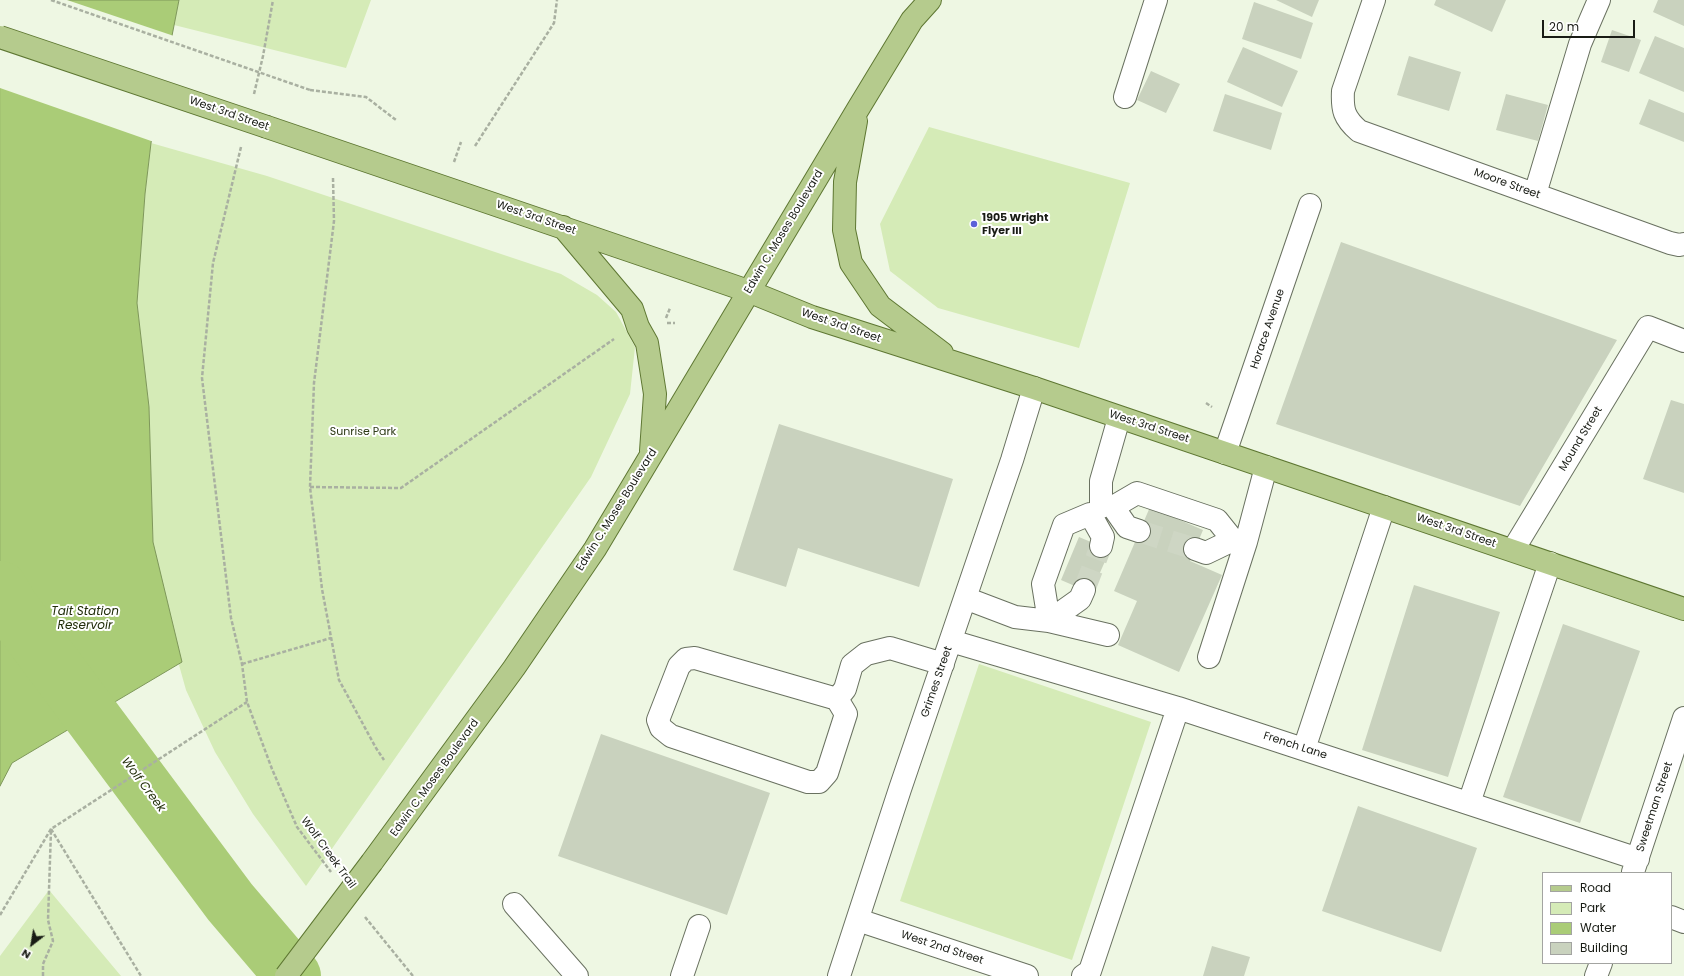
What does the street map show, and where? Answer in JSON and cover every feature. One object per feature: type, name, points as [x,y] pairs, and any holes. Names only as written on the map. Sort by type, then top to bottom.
[{"type":"main road","name":"Edwin C. Moses Boulevard","points":[[286,976],[372,862],[514,668],[595,549],[915,10],[930,0]]},
{"type":"main road","name":"West 3rd Street","points":[[0,37],[563,227],[748,291],[812,317],[1034,388],[1684,609]]},
{"type":"main road","points":[[858,108],[845,182],[844,230],[851,263],[880,306],[954,363]]},
{"type":"main road","points":[[563,227],[632,309],[638,326],[647,343],[655,394],[651,456]]},
{"type":"street","points":[[1125,97],[1156,0]]},
{"type":"street","name":"Moore Street","points":[[1374,0],[1343,91],[1342,107],[1349,122],[1359,131],[1670,243],[1684,244]]},
{"type":"street","points":[[1535,194],[1580,44],[1599,0]]},
{"type":"street","name":"Horace Avenue","points":[[1225,452],[1310,205]]},
{"type":"street","name":"Mound Street","points":[[1513,550],[1648,327],[1684,341]]},
{"type":"street","name":"Grimes Street","points":[[840,976],[1012,460],[1034,388]]},
{"type":"street","points":[[1101,546],[1103,537],[1101,481],[1120,418]]},
{"type":"street","points":[[1209,657],[1239,541],[1266,467]]},
{"type":"street","points":[[1049,621],[1043,584],[1064,525],[1137,493],[1217,520],[1239,541]]},
{"type":"street","points":[[1304,749],[1384,507]]},
{"type":"street","points":[[1101,509],[1127,527],[1139,531]]},
{"type":"street","points":[[1195,549],[1206,553],[1239,541]]},
{"type":"street","points":[[1470,803],[1550,563]]},
{"type":"street","points":[[1049,621],[1080,599],[1084,590]]},
{"type":"street","points":[[965,598],[1015,617],[1049,621],[1108,635]]},
{"type":"street","name":"French Lane","points":[[951,641],[1178,708],[1470,803],[1636,866]]},
{"type":"street","points":[[838,699],[845,689],[852,665],[866,654],[890,648],[943,664]]},
{"type":"street","points":[[695,658],[838,699],[846,714],[827,773],[819,782],[808,782],[672,736],[661,728],[658,720],[679,666],[686,659],[695,658]]},
{"type":"street","points":[[1084,976],[1090,971],[1178,708]]},
{"type":"street","name":"Sweetman Street","points":[[1636,866],[1684,718]]},
{"type":"street","points":[[514,904],[577,976]]},
{"type":"street","points":[[1672,917],[1684,922]]},
{"type":"street","name":"West 2nd Street","points":[[858,920],[1026,976]]},
{"type":"street","points":[[682,976],[699,926]]},
{"type":"street","points":[[1596,976],[1601,964]]},
{"type":"path","points":[[50,0],[310,90],[366,97],[396,120]]},
{"type":"path","points":[[254,94],[263,56],[272,0]]},
{"type":"path","points":[[475,146],[554,23],[557,0]]},
{"type":"path","name":"Wolf Creek Trail","points":[[243,140],[213,263],[202,378],[231,618],[242,664],[247,702],[272,769],[298,828],[336,878]]},
{"type":"path","points":[[333,149],[334,221],[314,383],[310,487],[322,589],[339,680],[384,760]]},
{"type":"path","points":[[664,322],[670,308]]},
{"type":"path","points":[[310,487],[401,488],[619,335]]},
{"type":"path","points":[[242,664],[331,638]]},
{"type":"path","points":[[0,915],[51,829],[247,702]]},
{"type":"path","points":[[42,976],[43,964],[53,941],[48,920],[51,829]]},
{"type":"path","points":[[51,829],[141,976]]},
{"type":"path","points":[[365,916],[413,976]]},
{"type":"green space","points":[[179,0],[371,0],[346,68],[174,25]]},
{"type":"green space","points":[[929,127],[1130,183],[1079,348],[938,308],[890,271],[880,224]]},
{"type":"green space","name":"Sunrise Park","points":[[151,143],[267,176],[561,274],[597,295],[616,312],[635,347],[630,394],[591,477],[306,886],[253,814],[215,752],[186,690],[165,615],[153,542],[149,407],[137,303],[145,194]]},
{"type":"green space","points":[[979,664],[1151,722],[1072,960],[900,901]]},
{"type":"green space","points":[[49,890],[121,976],[0,976],[0,956]]},
{"type":"water","name":"Tait Station Reservoir","points":[[0,0],[179,0],[151,143],[145,194],[137,303],[149,407],[153,542],[182,662],[12,763],[0,786]]},
{"type":"pier","points":[[0,0],[67,0],[174,36],[154,142],[0,88]]},
{"type":"building","points":[[1276,0],[1319,0],[1312,17]]},
{"type":"building","points":[[1436,0],[1506,0],[1492,32],[1434,5]]},
{"type":"building","points":[[1658,0],[1684,0],[1684,26],[1653,12]]},
{"type":"building","points":[[1254,2],[1313,23],[1301,59],[1242,39]]},
{"type":"building","points":[[1612,30],[1641,40],[1629,72],[1601,62]]},
{"type":"building","points":[[1655,36],[1684,48],[1684,92],[1639,73]]},
{"type":"building","points":[[1243,47],[1298,71],[1282,107],[1227,82]]},
{"type":"building","points":[[1409,56],[1461,72],[1449,111],[1397,95]]},
{"type":"building","points":[[1151,71],[1180,84],[1166,113],[1137,100]]},
{"type":"building","points":[[1225,94],[1282,113],[1271,150],[1213,131]]},
{"type":"building","points":[[1506,94],[1548,105],[1538,141],[1496,130]]},
{"type":"building","points":[[1649,99],[1684,113],[1684,142],[1639,124]]},
{"type":"building","points":[[1341,242],[1617,340],[1520,506],[1276,424]]},
{"type":"building","points":[[1671,400],[1684,404],[1684,493],[1643,479]]},
{"type":"building","points":[[779,424],[953,479],[919,587],[798,548],[786,587],[733,570]]},
{"type":"building","points":[[1150,507],[1203,530],[1190,561],[1222,575],[1179,672],[1118,645],[1137,601],[1114,591]]},
{"type":"building","points":[[1079,537],[1110,550],[1091,593],[1061,580]]},
{"type":"building","points":[[1414,585],[1500,612],[1448,777],[1362,750]]},
{"type":"building","points":[[1563,624],[1640,651],[1580,823],[1503,797]]},
{"type":"building","points":[[601,734],[770,793],[727,915],[558,856]]},
{"type":"building","points":[[1358,806],[1477,848],[1441,952],[1322,911]]},
{"type":"building","points":[[1212,946],[1250,957],[1244,976],[1203,976]]},
{"type":"waterway","name":"Wolf Creek","points":[[0,589],[11,608],[230,902],[293,976]]},
{"type":"tunnel","points":[[1139,531],[1195,549]]},
{"type":"tunnel","points":[[1084,590],[1101,546]]},
{"type":"place","name":"1905 Wright Flyer III","points":[[974,224]]}]
